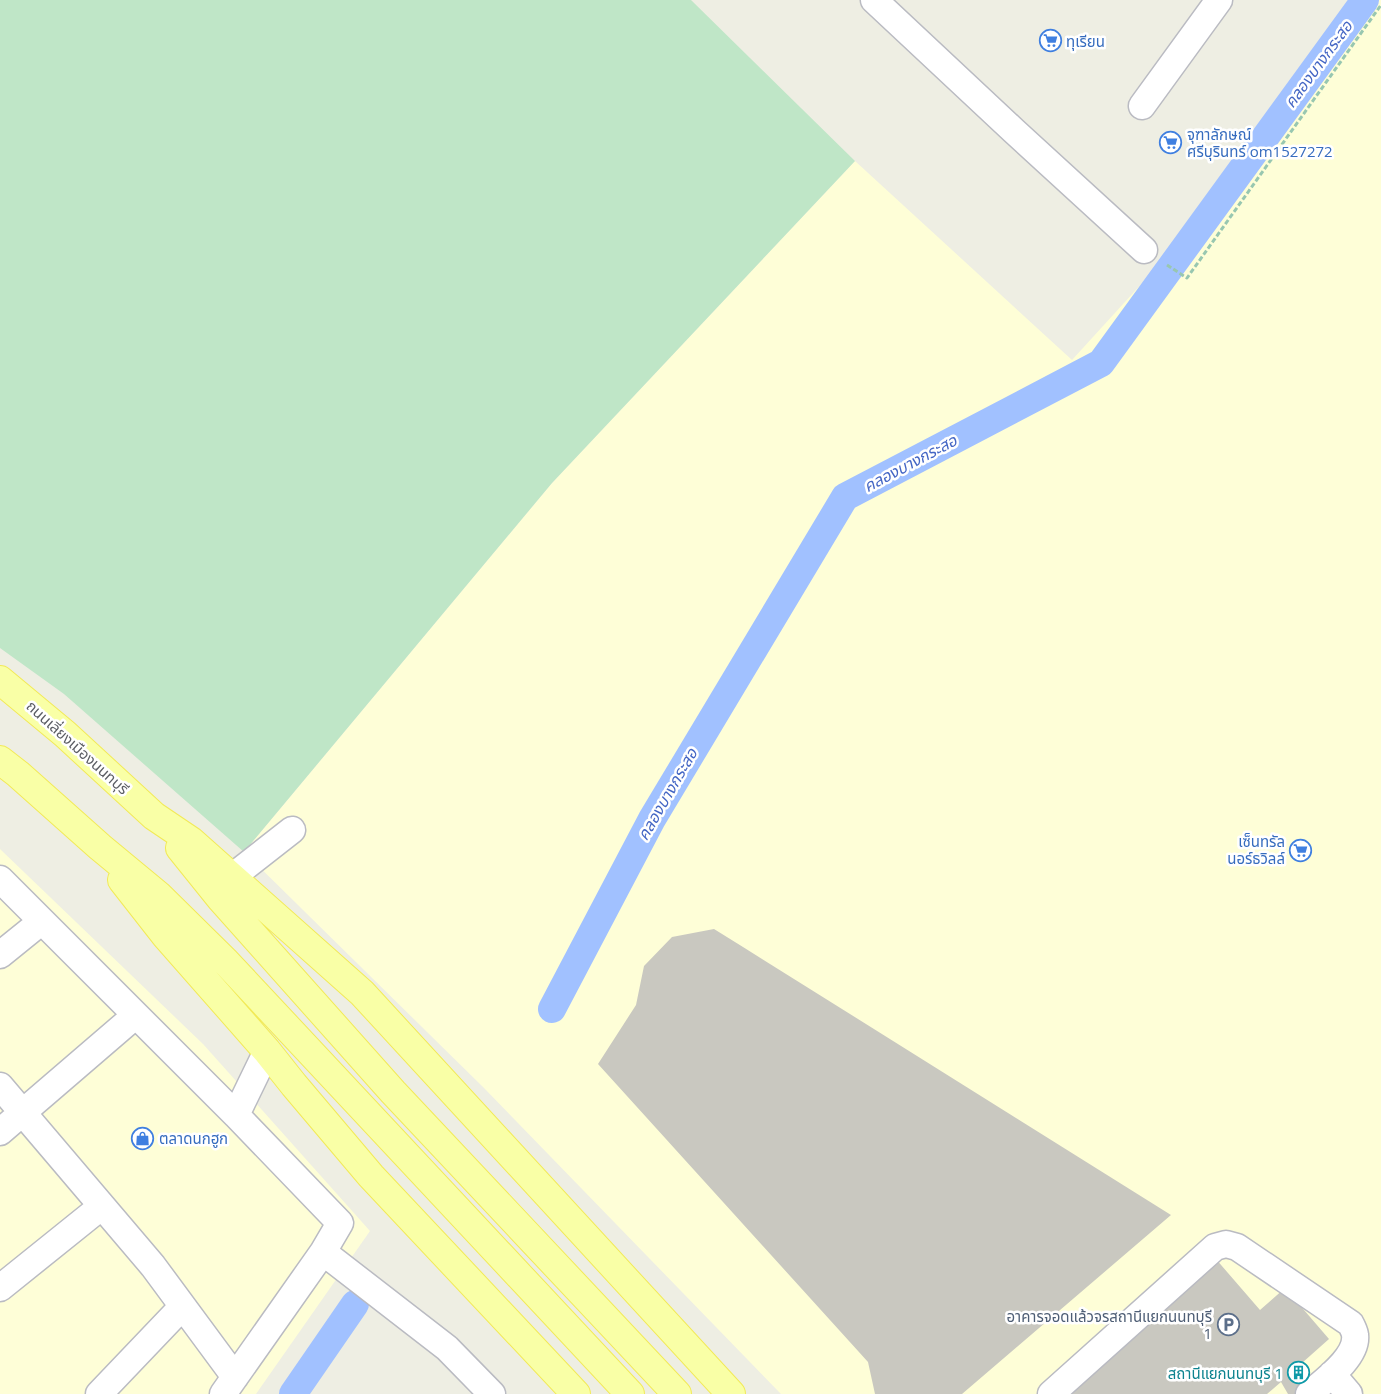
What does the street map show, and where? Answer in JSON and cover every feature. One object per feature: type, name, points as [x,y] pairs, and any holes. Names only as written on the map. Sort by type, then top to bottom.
[{"type":"main road","name":"ถนนเลี่ยงเมืองนนทบุรี","points":[[0,680],[65,734],[154,816]]},
{"type":"main road","points":[[0,760],[158,895],[226,962],[627,1391]]},
{"type":"main road","points":[[154,816],[191,841],[362,993],[730,1394]]},
{"type":"main road","points":[[154,816],[221,899],[394,1092],[677,1394]]},
{"type":"main road","points":[[100,847],[125,884],[165,935],[267,1051],[371,1176],[576,1394]]},
{"type":"street","points":[[874,0],[1144,250]]},
{"type":"street","points":[[1142,106],[1219,0]]},
{"type":"street","points":[[232,877],[292,830]]},
{"type":"street","points":[[0,879],[340,1223],[323,1252],[229,1385],[182,1307],[153,1266],[0,1086]]},
{"type":"street","points":[[0,955],[42,921]]},
{"type":"street","points":[[0,1132],[136,1015]]},
{"type":"street","points":[[236,1116],[267,1051]]},
{"type":"street","points":[[0,1288],[102,1206]]},
{"type":"street","points":[[1051,1394],[1215,1247],[1226,1244],[1237,1247],[1351,1324],[1355,1336],[1352,1352],[1332,1374],[1298,1394]]},
{"type":"street","points":[[323,1252],[447,1348],[492,1394]]},
{"type":"street","points":[[99,1394],[182,1307]]},
{"type":"street","points":[[1332,1374],[1349,1394]]},
{"type":"path","points":[[1187,278],[1381,5]]},
{"type":"shaded area","points":[[0,0],[691,0],[855,161],[552,483],[244,852],[64,694],[0,648]]},
{"type":"shaded area","points":[[1364,0],[1381,0],[1381,1394],[781,1394],[484,1088],[244,852],[552,483],[855,161],[1072,360],[1238,178]]},
{"type":"shaded area","name":"ตลาดนกฮูก","points":[[0,849],[203,1044],[370,1231],[256,1394],[0,1394]]},
{"type":"building","points":[[714,929],[1171,1215],[962,1394],[875,1394],[868,1362],[598,1064],[636,1005],[644,966],[672,937]]},
{"type":"building","name":"อาคารจอดแล้วจรสถานีแยกนนทบุรี 1","points":[[1215,1258],[1260,1310],[1285,1288],[1329,1339],[1302,1363],[1318,1394],[1288,1394],[1281,1382],[1267,1394],[1061,1394]]},
{"type":"waterway","name":"คลองบางกระสอ","points":[[552,1009],[652,819],[845,497],[1101,363],[1365,0]]},
{"type":"waterway","name":"คลองบางกระสอ","points":[[293,1394],[355,1304]]},
{"type":"place","name":"ทุเรียน","points":[[1050,41]]},
{"type":"place","name":"จุฑาลักษณ์ ศรีบุรินทร์ om1527272","points":[[1171,143]]},
{"type":"place","name":"เซ็นทรัล นอร์ธวิลล์","points":[[1301,850]]},
{"type":"place","name":"ตลาดนกฮูก","points":[[143,1138]]},
{"type":"place","name":"อาคารจอดแล้วจรสถานีแยกนนทบุรี 1","points":[[1228,1325]]},
{"type":"place","name":"สถานีแยกนนทบุรี 1","points":[[1299,1373]]}]
